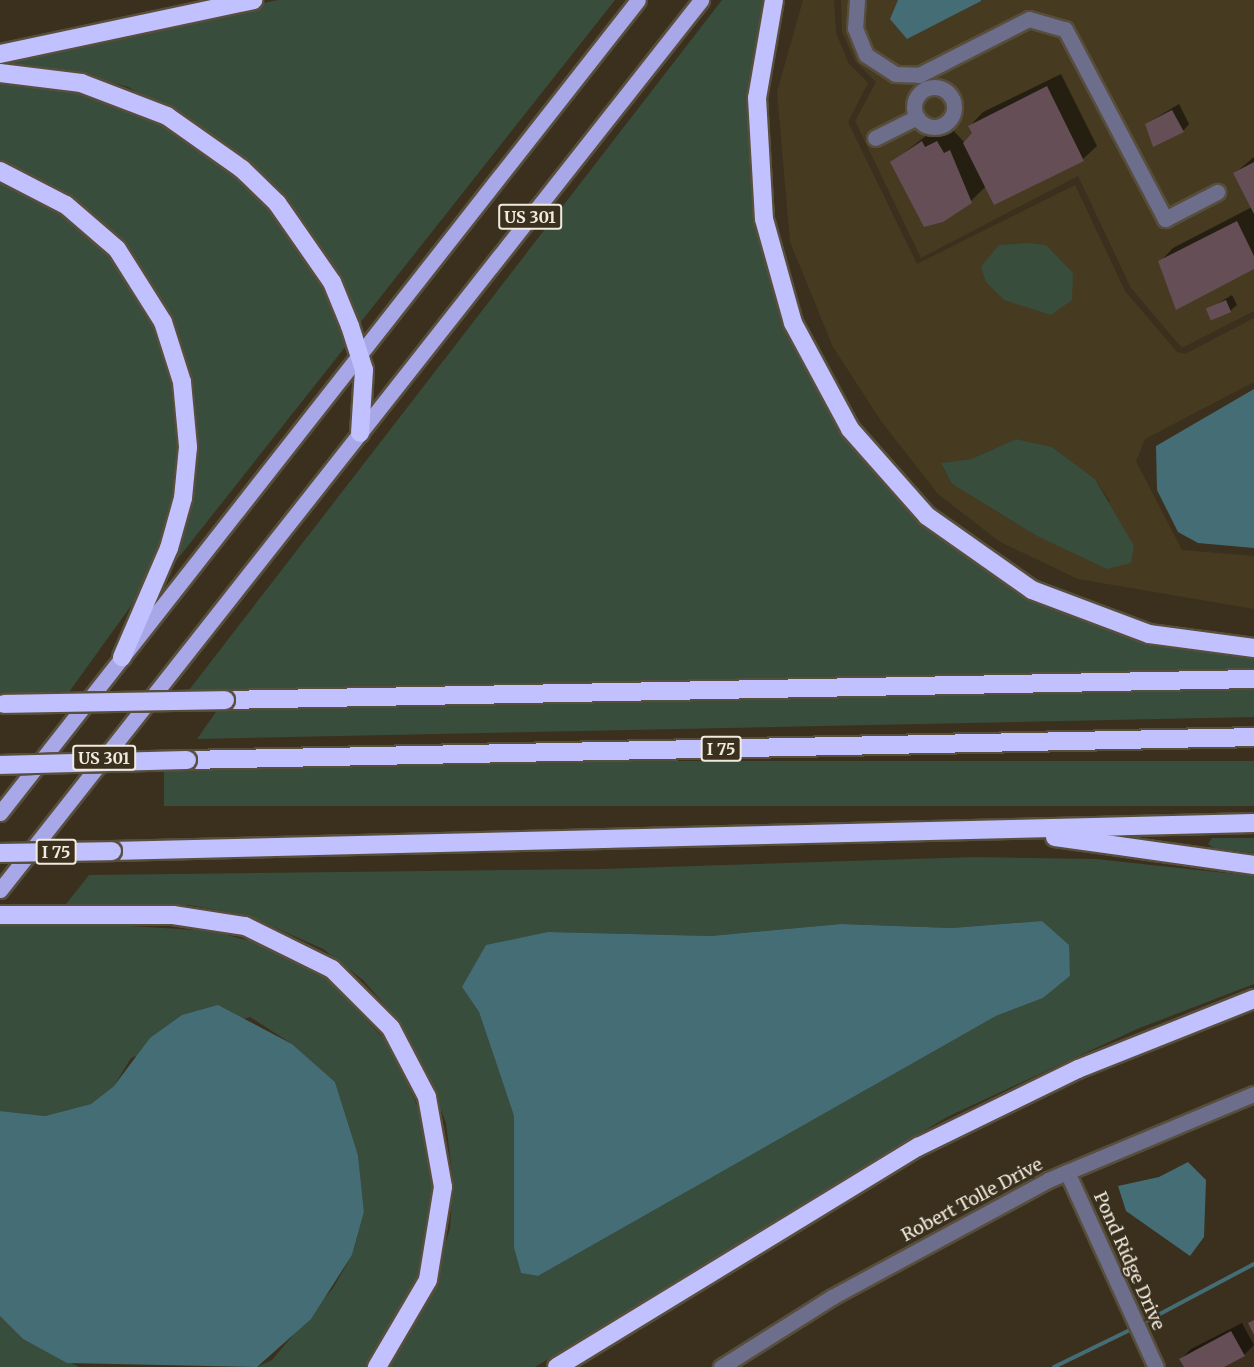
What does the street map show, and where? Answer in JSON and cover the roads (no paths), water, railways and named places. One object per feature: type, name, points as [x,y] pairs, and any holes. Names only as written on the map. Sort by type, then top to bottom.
[{"type":"highway","points":[[0,54],[254,0]]},
{"type":"highway","points":[[774,0],[757,98],[764,219],[793,323],[850,429],[927,516],[1032,590],[1149,634],[1254,648]]},
{"type":"highway","points":[[0,73],[81,83],[132,100],[198,134],[242,169],[307,241],[332,282],[360,355],[366,384],[360,433]]},
{"type":"highway","points":[[0,171],[66,205],[117,249],[163,322],[182,382],[188,447],[183,498],[170,548],[122,657]]},
{"type":"highway","points":[[2,704],[1254,679]]},
{"type":"highway","name":"I 75","points":[[0,765],[1254,737]]},
{"type":"highway","name":"I 75","points":[[0,853],[1254,823]]},
{"type":"highway","points":[[1000,830],[1254,865]]},
{"type":"highway","points":[[0,915],[173,915],[245,926],[332,969],[392,1028],[427,1097],[443,1187],[428,1280],[397,1342],[377,1367]]},
{"type":"highway","points":[[557,1367],[918,1147],[1078,1069],[1254,999]]},
{"type":"main road","name":"US 301","points":[[0,813],[638,0]]},
{"type":"main road","name":"US 301","points":[[0,890],[701,0]]},
{"type":"street","points":[[857,0],[855,28],[866,55],[895,74],[944,89],[954,110],[938,127],[917,117]]},
{"type":"street","points":[[917,117],[915,101],[922,82],[1029,19],[1048,21],[1065,29],[1165,219],[1217,192]]},
{"type":"street","points":[[875,138],[917,117]]},
{"type":"street","name":"Robert Tolle Drive","points":[[722,1367],[832,1297],[1067,1172],[1254,1094]]},
{"type":"street","name":"Pond Ridge Drive","points":[[1067,1172],[1156,1367]]},
{"type":"water","points":[[898,0],[981,1],[907,39],[890,19]]},
{"type":"water","points":[[1254,389],[1254,548],[1198,543],[1178,532],[1157,490],[1156,446]]},
{"type":"water","points":[[1042,921],[1069,945],[1070,976],[1043,998],[996,1016],[538,1276],[521,1273],[514,1248],[514,1116],[479,1012],[462,987],[486,945],[548,932],[711,936],[841,924],[952,928]]},
{"type":"water","points":[[218,1005],[292,1044],[335,1082],[358,1155],[364,1212],[352,1255],[311,1319],[257,1367],[67,1363],[23,1339],[0,1316],[0,1111],[45,1116],[91,1104],[114,1086],[150,1038],[182,1015]]},
{"type":"water","points":[[1188,1162],[1206,1180],[1204,1237],[1190,1256],[1126,1211],[1118,1186],[1159,1177]]},
{"type":"waterway","points":[[1141,1324],[1254,1264]]},
{"type":"waterway","points":[[1054,1367],[1134,1328]]}]
